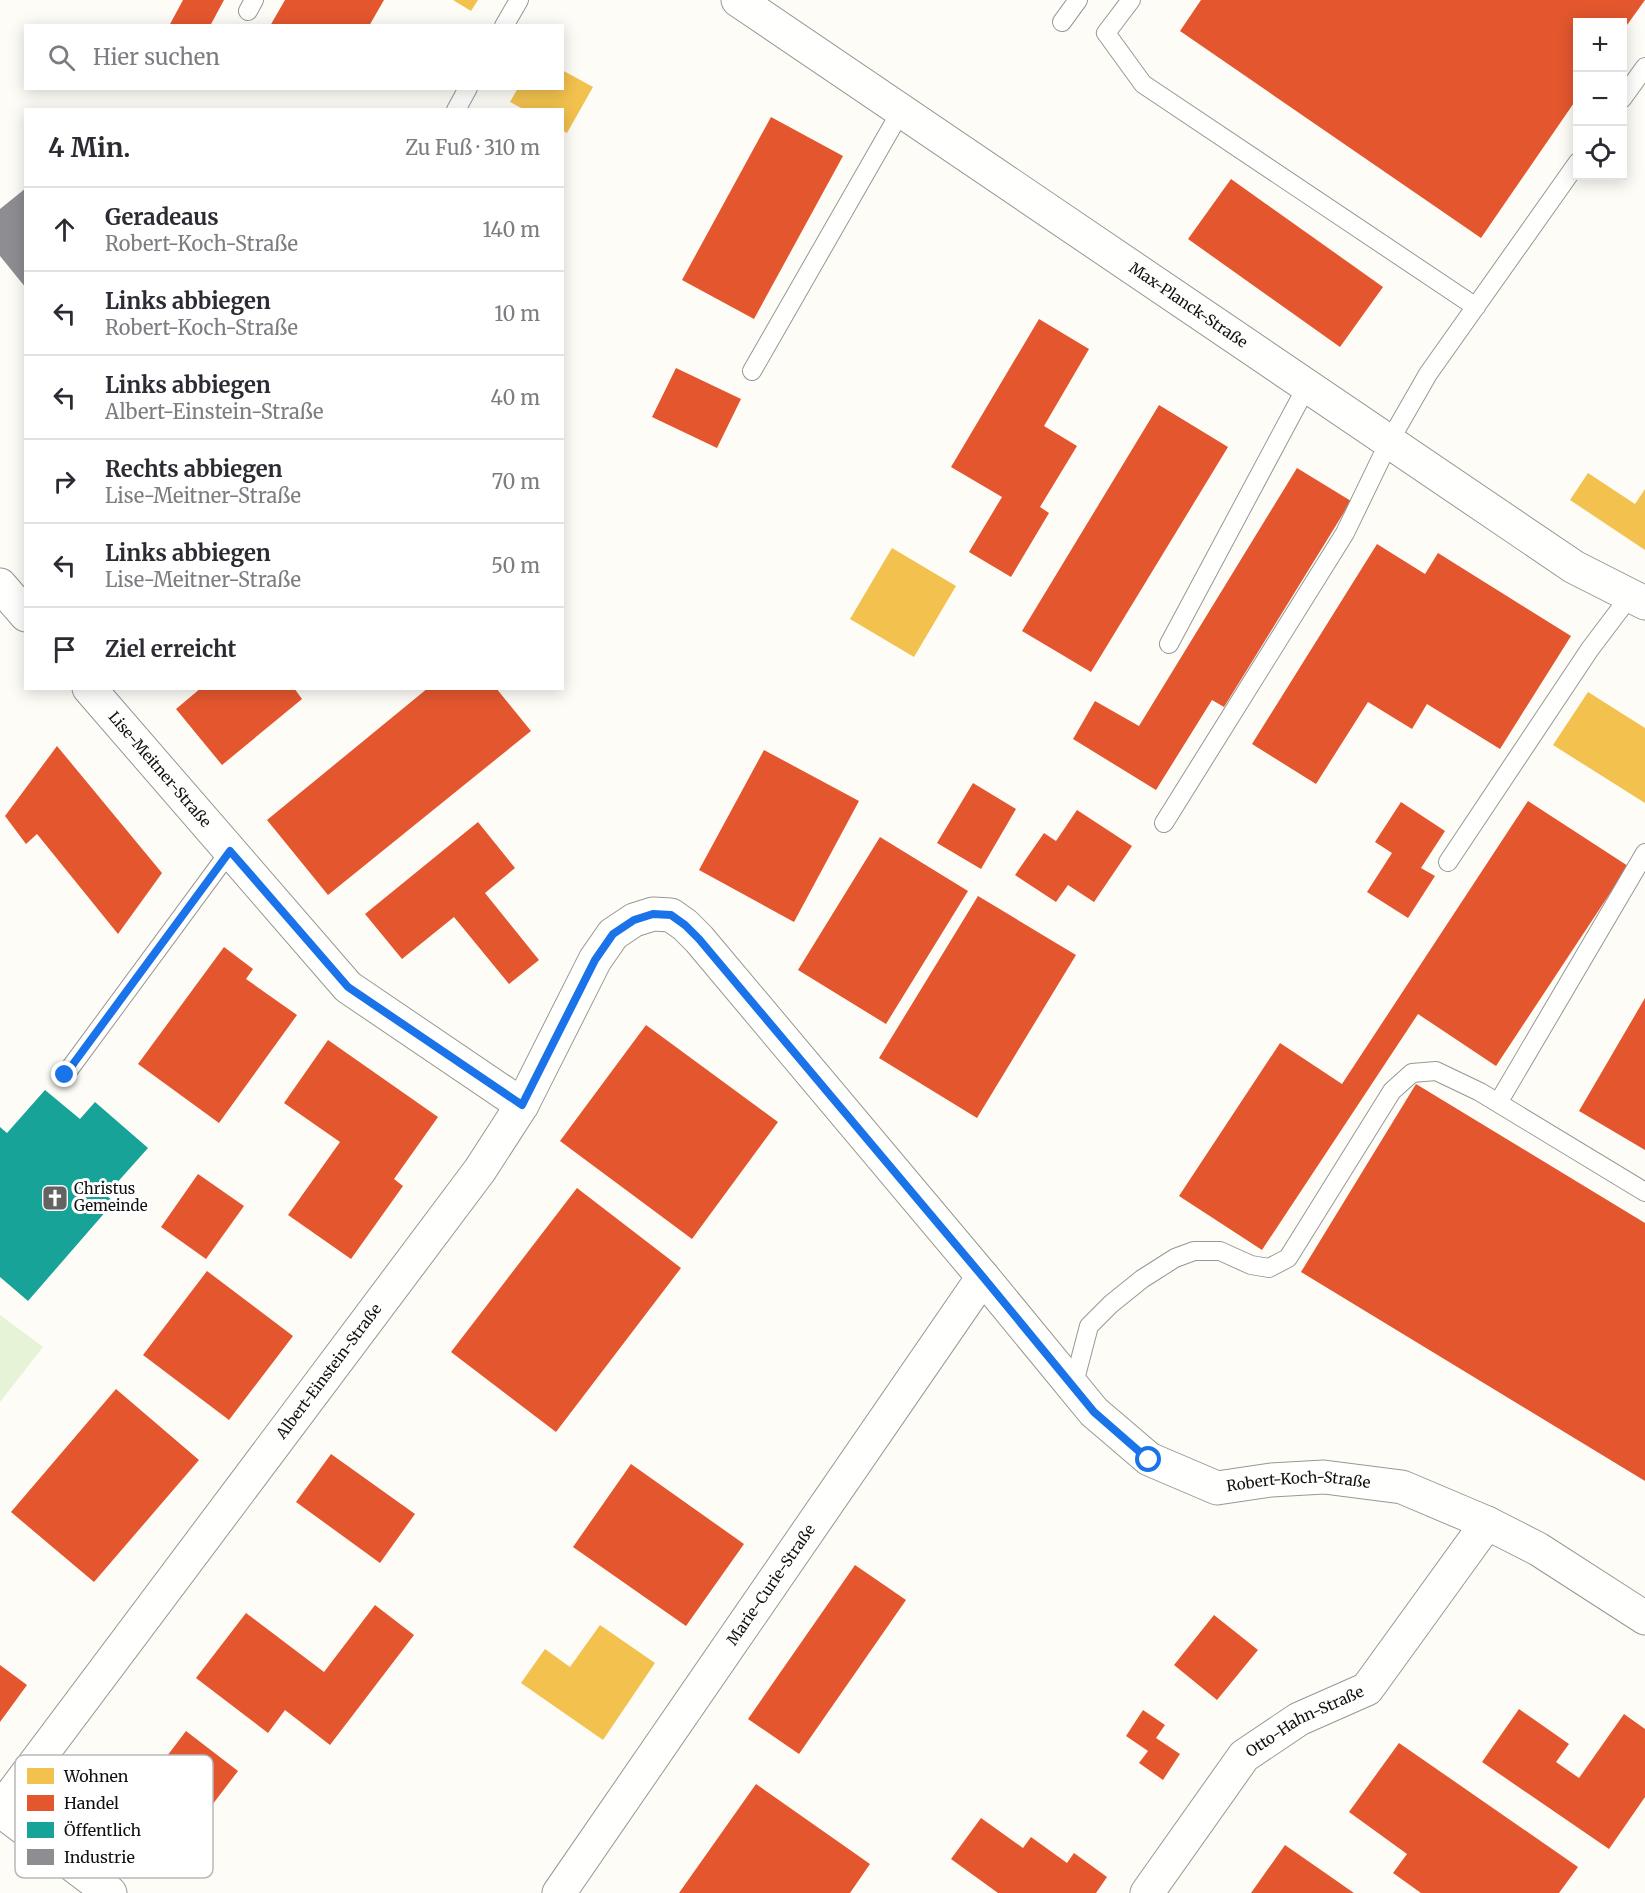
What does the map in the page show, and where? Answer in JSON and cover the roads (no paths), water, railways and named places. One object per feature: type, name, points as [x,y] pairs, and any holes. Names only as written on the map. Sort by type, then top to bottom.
[{"type":"street","name":"Max-Planck-Straße","points":[[738,0],[1574,567],[1638,600]]},
{"type":"street","points":[[0,585],[24,613]]},
{"type":"street","name":"Lise-Meitner-Straße","points":[[92,690],[348,987],[522,1105]]},
{"type":"street","name":"Robert-Koch-Straße","points":[[634,920],[653,914],[671,915],[685,925],[983,1277],[1094,1412],[1149,1460],[1216,1488],[1271,1480],[1324,1477],[1402,1487],[1487,1523],[1538,1548],[1645,1618]]},
{"type":"street","name":"Albert-Einstein-Straße","points":[[41,1755],[480,1170],[522,1105],[595,960],[613,934],[634,920]]},
{"type":"street","name":"Marie-Curie-Straße","points":[[559,1893],[983,1277]]},
{"type":"street","name":"Otto-Hahn-Straße","points":[[1146,1893],[1244,1756],[1299,1719],[1367,1689],[1487,1523]]},
{"type":"street","name":"Albert-Einstein-Straße","points":[[0,1810],[15,1790]]},
{"type":"street","points":[[0,1810],[15,1821]]},
{"type":"street","points":[[90,1878],[110,1893]]},
{"type":"lane","points":[[505,24],[519,0]]},
{"type":"lane","points":[[1062,22],[1078,0]]},
{"type":"lane","points":[[1131,0],[1106,33],[1143,84],[1476,307]]},
{"type":"lane","points":[[1627,93],[1645,67]]},
{"type":"lane","points":[[457,108],[467,90]]},
{"type":"lane","points":[[752,371],[901,111]]},
{"type":"lane","points":[[1164,823],[1345,532],[1389,442],[1428,374],[1573,169]]},
{"type":"lane","points":[[1169,644],[1307,386]]},
{"type":"lane","points":[[1448,862],[1590,649],[1638,600]]},
{"type":"lane","points":[[65,1075],[230,851]]},
{"type":"lane","points":[[1498,1103],[1645,854]]},
{"type":"lane","points":[[1073,1387],[1089,1326],[1111,1304],[1142,1279],[1175,1258],[1194,1251],[1220,1251],[1251,1265],[1269,1268],[1288,1258],[1392,1091],[1412,1073],[1436,1071],[1498,1103],[1645,1192]]},
{"type":"place","name":"Christus Gemeinde","points":[[55,1198]]}]
